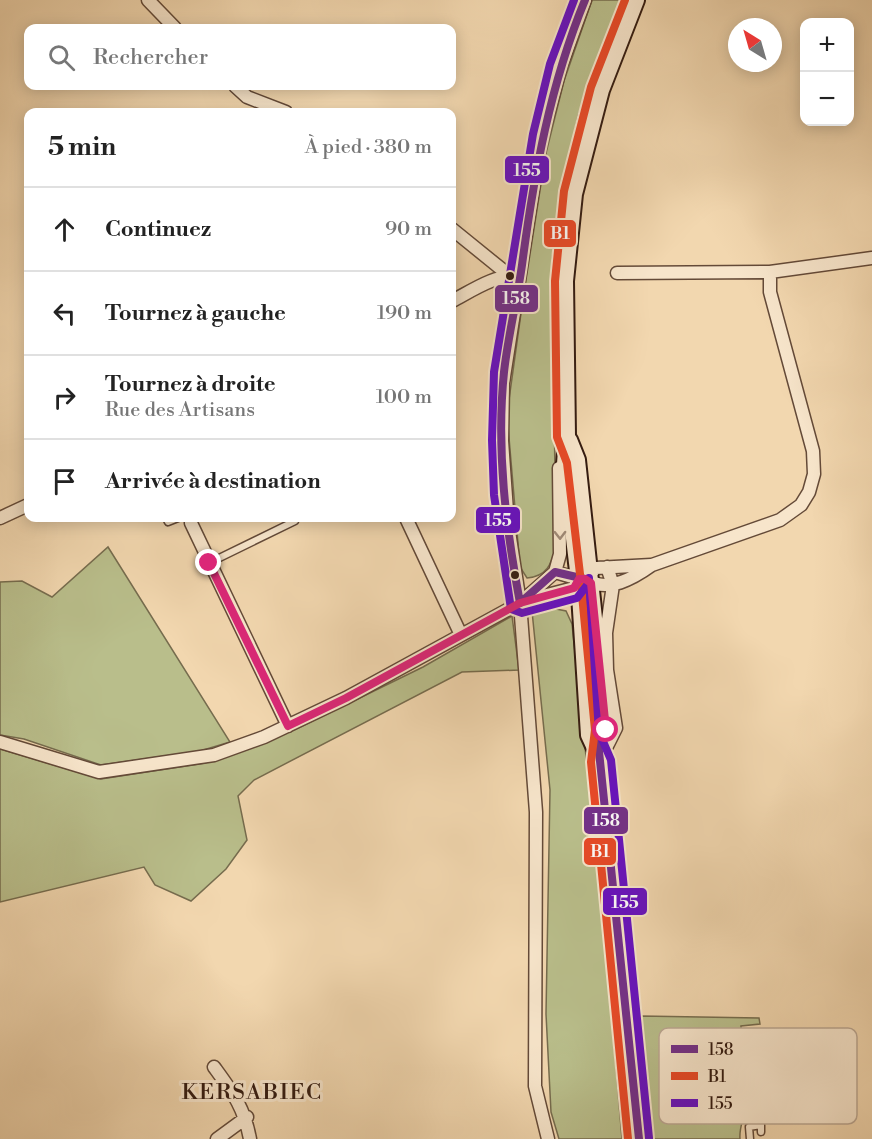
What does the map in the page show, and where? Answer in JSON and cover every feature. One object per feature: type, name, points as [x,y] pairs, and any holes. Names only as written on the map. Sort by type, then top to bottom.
[{"type":"main road","points":[[636,0],[601,90],[574,194],[565,281],[567,436],[577,460],[587,579],[606,730],[601,761],[639,1139]]},
{"type":"street","points":[[149,0],[171,24]]},
{"type":"street","points":[[548,1139],[535,1086],[536,812],[520,603],[508,525],[502,441],[503,383],[515,277],[541,140],[561,66],[585,0]]},
{"type":"street","points":[[239,90],[247,97],[276,108]]},
{"type":"street","points":[[456,232],[515,277]]},
{"type":"street","points":[[617,273],[770,272],[872,258]]},
{"type":"street","points":[[555,572],[613,585],[636,576],[652,566],[780,520],[801,505],[809,492],[814,474],[813,451],[770,292],[770,272]]},
{"type":"street","points":[[456,299],[515,277]]},
{"type":"street","points":[[520,603],[555,572],[560,554],[559,456],[567,436]]},
{"type":"street","points":[[0,518],[24,507]]},
{"type":"street","points":[[191,522],[288,726]]},
{"type":"street","points":[[408,522],[461,635]]},
{"type":"street","points":[[0,742],[99,772],[214,755],[288,726],[346,698],[520,603],[574,588],[587,579],[596,568],[652,566]]},
{"type":"street","points":[[601,761],[616,728],[606,642],[613,585],[608,567]]},
{"type":"street","points":[[214,1067],[241,1103],[247,1117],[250,1139]]},
{"type":"street","points":[[217,1139],[247,1117]]},
{"type":"lane","points":[[209,563],[294,522]]},
{"type":"lane","points":[[750,1139],[749,1127],[761,1128],[760,1124]]},
{"type":"green space","points":[[592,0],[621,0],[578,116],[559,206],[552,260],[556,547],[547,569],[539,575],[527,578],[520,567],[507,414],[540,177],[564,81]]},
{"type":"green space","points":[[108,547],[230,742],[200,751],[101,765],[24,739],[0,735],[0,582],[22,581],[52,597]]},
{"type":"green space","points":[[546,607],[566,611],[572,624],[605,936],[622,1139],[559,1139],[551,1112],[546,1014],[550,790],[532,611]]},
{"type":"green space","points":[[512,616],[519,670],[462,672],[254,780],[238,796],[247,840],[226,869],[191,901],[155,885],[144,867],[0,902],[0,749],[101,779],[205,763],[292,731],[423,667]]},
{"type":"green space","points":[[641,1016],[759,1018],[760,1024],[741,1026],[741,1028],[659,1028],[659,1124],[742,1124],[740,1139],[653,1139]]},
{"type":"transit line","name":"155","points":[[574,0],[550,64],[533,134],[494,372],[492,440],[494,495],[511,609],[522,613],[577,598],[588,584]]},
{"type":"transit line","name":"158","points":[[520,603],[510,546],[504,488],[501,430],[504,372],[545,130],[562,64],[585,0]]},
{"type":"transit line","name":"B1","points":[[625,0],[591,87],[564,191],[555,281],[557,437],[567,463],[580,574],[595,730],[591,762],[628,1139]]},
{"type":"transit line","name":"158","points":[[520,603],[555,572],[585,579],[597,732],[639,1139]]},
{"type":"transit line","name":"155","points":[[589,578],[599,732],[611,760],[649,1138]]},
{"type":"district","name":"KERSABIEC","points":[[252,1091]]},
{"type":"route","points":[[209,563],[288,726],[346,698],[520,603],[574,588],[579,579],[585,579],[591,583],[606,730]]}]
